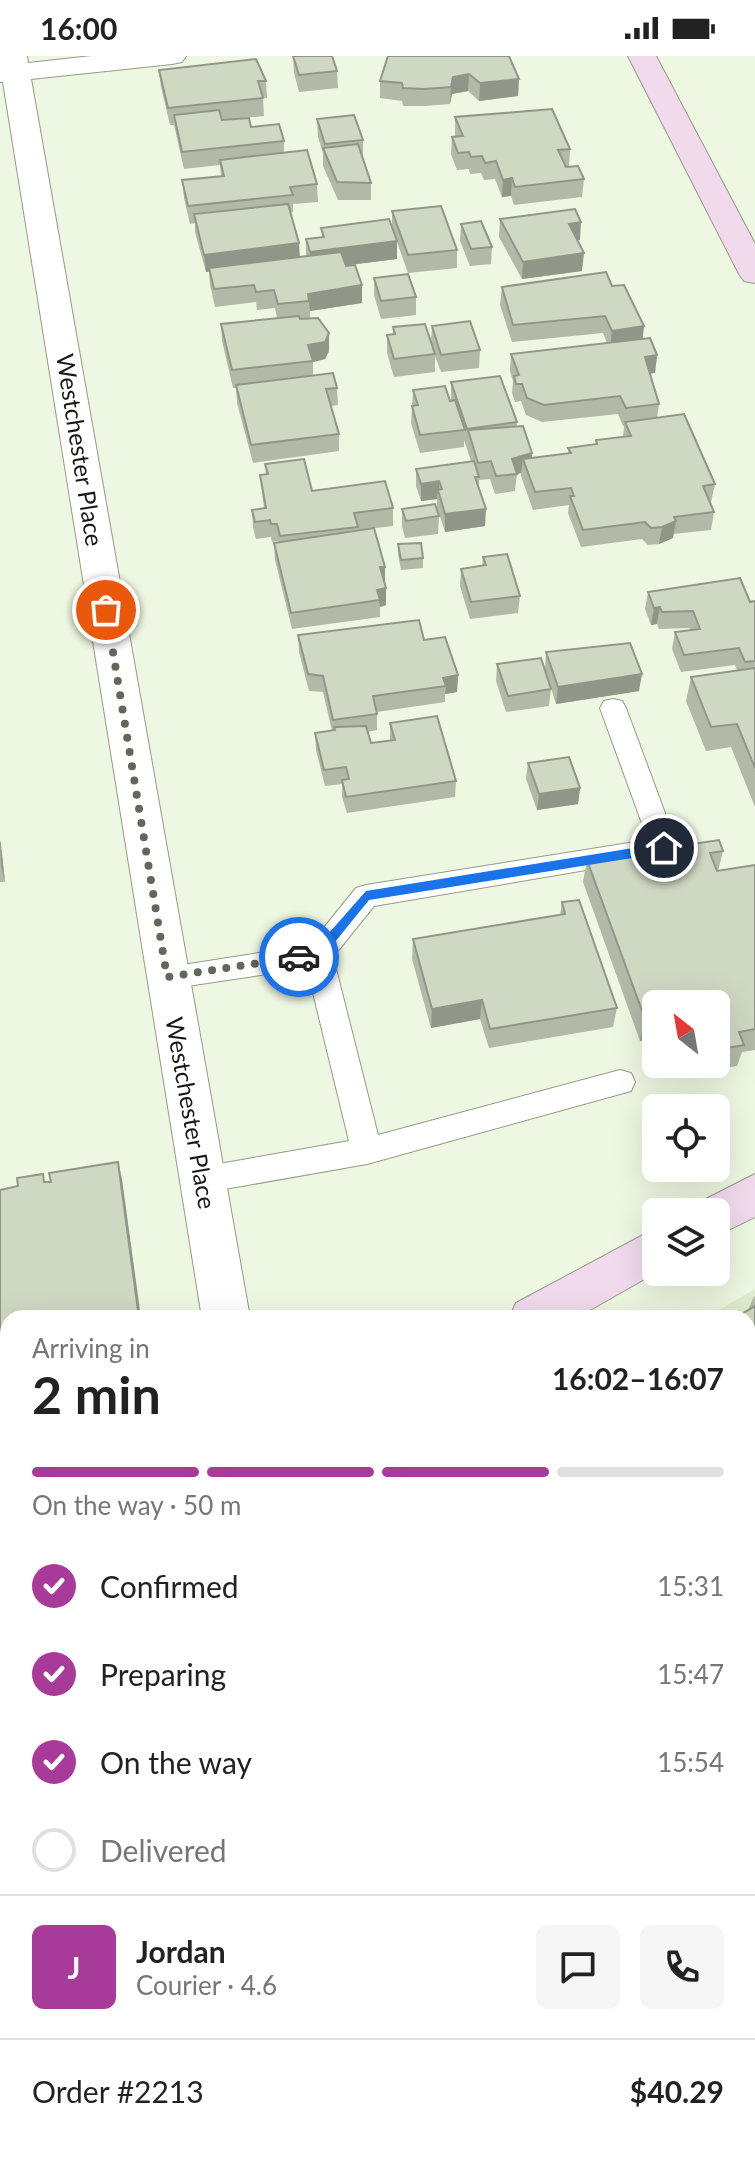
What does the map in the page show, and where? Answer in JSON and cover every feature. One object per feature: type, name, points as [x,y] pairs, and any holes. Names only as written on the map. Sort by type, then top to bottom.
[{"type":"main road","points":[[642,56],[755,274]]},
{"type":"main road","points":[[730,1208],[755,1194]]},
{"type":"main road","points":[[547,1310],[642,1257]]},
{"type":"street","points":[[10,68],[172,56]]},
{"type":"street","name":"Westchester Place","points":[[10,68],[225,1310]]},
{"type":"lane","points":[[167,977],[318,955],[366,896],[664,848],[613,708]]},
{"type":"lane","points":[[318,955],[367,1151]]},
{"type":"lane","points":[[202,1180],[367,1151],[620,1082]]},
{"type":"shaded area","points":[[755,1289],[755,1310],[719,1310]]},
{"type":"building","points":[[293,56],[332,56],[337,71],[299,75]]},
{"type":"building","points":[[388,56],[509,56],[519,79],[480,83],[469,74],[453,77],[451,87],[403,88],[402,83],[380,81]]},
{"type":"building","points":[[256,59],[266,81],[258,81],[263,98],[168,108],[159,70]]},
{"type":"building","points":[[552,109],[570,149],[558,150],[566,167],[578,166],[584,179],[515,187],[512,178],[503,180],[496,161],[485,163],[482,156],[458,153],[452,137],[463,136],[455,117]]},
{"type":"building","points":[[219,110],[222,120],[249,118],[251,127],[279,124],[284,141],[182,152],[174,115]]},
{"type":"building","points":[[354,115],[363,140],[325,144],[317,119]]},
{"type":"building","points":[[358,144],[371,183],[337,182],[323,148]]},
{"type":"building","points":[[307,150],[317,184],[290,187],[293,195],[188,206],[182,180],[224,176],[220,160]]},
{"type":"building","points":[[288,204],[299,243],[204,255],[194,214]]},
{"type":"building","points":[[441,206],[457,250],[408,255],[392,211]]},
{"type":"building","points":[[575,209],[581,222],[569,224],[584,253],[523,262],[500,219]]},
{"type":"building","points":[[389,219],[397,241],[310,252],[306,239],[324,237],[321,228]]},
{"type":"building","points":[[481,221],[492,247],[471,249],[461,224]]},
{"type":"building","points":[[341,252],[346,266],[355,265],[362,285],[308,294],[309,301],[278,304],[274,290],[256,292],[254,285],[214,289],[209,268]]},
{"type":"building","points":[[606,272],[612,286],[624,285],[644,326],[612,331],[605,316],[513,325],[502,287]]},
{"type":"building","points":[[408,274],[416,297],[381,301],[374,278]]},
{"type":"building","points":[[299,316],[300,319],[318,318],[329,333],[325,342],[308,345],[313,361],[232,370],[221,324]]},
{"type":"building","points":[[470,321],[480,350],[441,355],[432,326]]},
{"type":"building","points":[[425,324],[435,354],[394,359],[387,335],[395,334],[393,327]]},
{"type":"building","points":[[650,338],[657,355],[645,357],[659,404],[626,408],[620,396],[544,405],[527,398],[522,384],[516,384],[514,376],[519,375],[511,354]]},
{"type":"building","points":[[333,373],[337,388],[326,389],[339,434],[251,445],[236,385]]},
{"type":"building","points":[[500,376],[517,422],[467,429],[451,382]]},
{"type":"building","points":[[445,386],[450,401],[455,400],[465,430],[420,435],[412,406],[418,405],[413,390]]},
{"type":"building","points":[[684,414],[715,484],[703,486],[714,512],[674,517],[676,521],[662,527],[651,528],[645,522],[583,530],[570,496],[574,496],[571,488],[535,492],[523,459],[571,453],[568,448],[597,444],[596,440],[631,436],[625,422]]},
{"type":"building","points":[[523,426],[532,453],[512,459],[517,474],[496,476],[491,461],[478,463],[468,430]]},
{"type":"building","points":[[304,459],[312,491],[385,481],[393,508],[354,513],[358,527],[280,536],[277,524],[271,524],[270,520],[255,522],[252,510],[266,508],[260,475],[268,474],[265,464]]},
{"type":"building","points":[[474,461],[479,477],[475,477],[486,509],[445,514],[438,490],[442,489],[439,481],[421,484],[416,469]]},
{"type":"building","points":[[435,504],[439,516],[406,521],[402,509]]},
{"type":"building","points":[[374,528],[385,567],[380,567],[386,588],[377,590],[380,600],[291,613],[274,543]]},
{"type":"building","points":[[421,543],[423,558],[401,560],[398,544]]},
{"type":"building","points":[[507,554],[520,596],[471,602],[461,569],[486,565],[483,557]]},
{"type":"building","points":[[740,578],[750,602],[755,601],[755,661],[745,662],[739,648],[684,655],[675,632],[700,629],[693,611],[662,612],[660,607],[654,608],[648,592]]},
{"type":"building","points":[[419,620],[424,640],[445,637],[458,675],[443,678],[446,686],[373,696],[377,714],[333,720],[323,676],[308,674],[298,635]]},
{"type":"building","points":[[630,643],[642,674],[558,687],[546,652]]},
{"type":"building","points":[[541,658],[551,689],[508,696],[497,664]]},
{"type":"building","points":[[755,668],[755,768],[737,724],[711,727],[691,677]]},
{"type":"building","points":[[437,716],[456,781],[346,797],[342,780],[349,779],[346,767],[324,770],[315,733],[335,730],[334,727],[366,726],[371,743],[395,740],[390,723]]},
{"type":"building","points":[[569,757],[580,788],[539,794],[528,763]]},
{"type":"building","points":[[719,840],[723,851],[710,853],[717,871],[755,865],[755,1029],[739,1032],[744,1045],[730,1048],[730,990],[642,990],[642,1011],[587,860]]},
{"type":"building","points":[[579,900],[617,1008],[490,1029],[482,1000],[432,1009],[413,939],[565,914],[562,902]]},
{"type":"building","points":[[118,1162],[138,1310],[0,1310],[0,1190],[18,1186],[17,1178],[43,1174],[44,1182],[51,1182],[49,1173]]},
{"type":"way so far","points":[[106,610],[167,977],[299,957]]},
{"type":"route","points":[[299,957],[318,955],[366,896],[664,848]]}]
